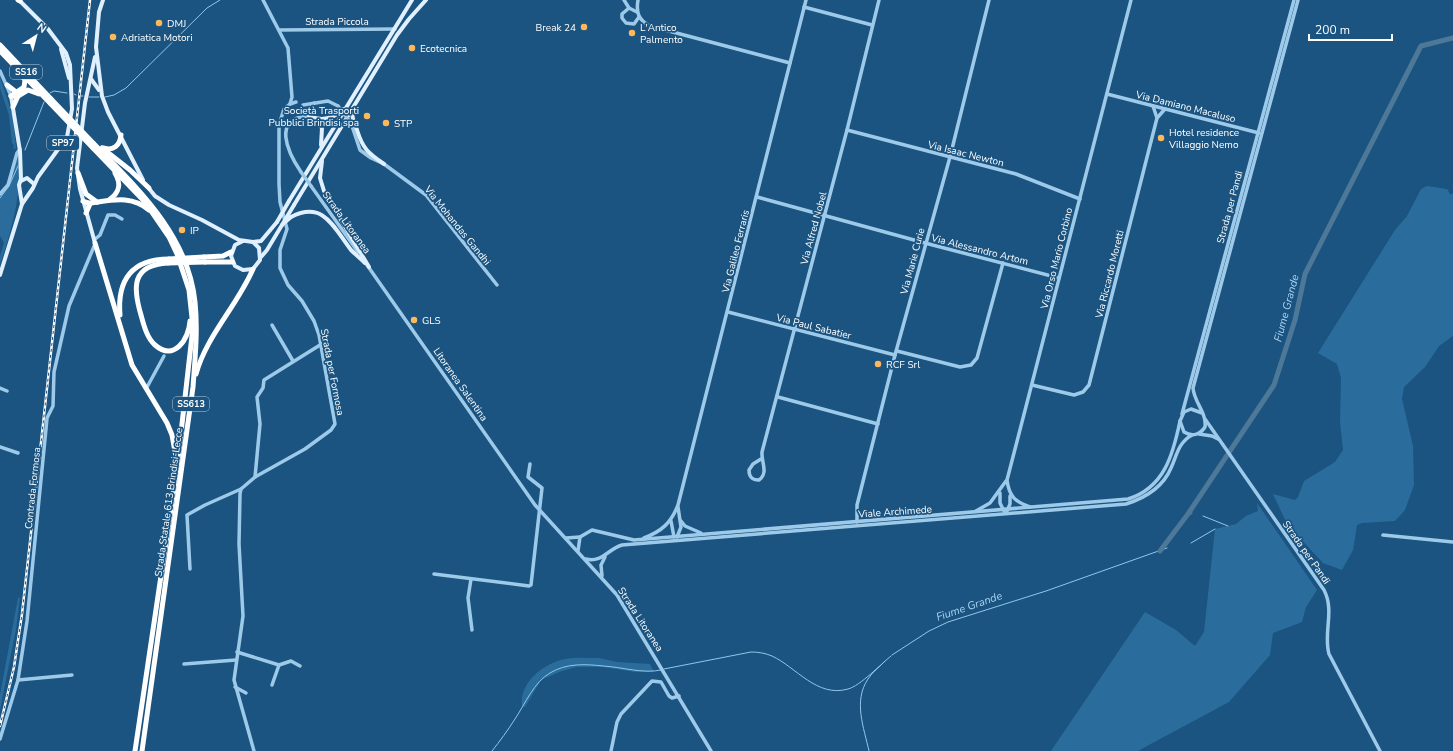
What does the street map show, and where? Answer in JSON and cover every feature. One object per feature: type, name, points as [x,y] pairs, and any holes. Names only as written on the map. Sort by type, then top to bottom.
[{"type":"highway","name":"SS16","points":[[0,45],[50,101]]},
{"type":"highway","name":"SS16","points":[[0,51],[94,146]]},
{"type":"highway","name":"SS16","points":[[13,107],[17,94],[22,90],[25,84],[15,67]]},
{"type":"highway","name":"SS16","points":[[7,85],[17,94]]},
{"type":"highway","name":"SS16","points":[[11,96],[24,91],[32,90],[50,101]]},
{"type":"highway","points":[[94,146],[108,149],[116,147],[120,143],[121,135]]},
{"type":"highway","name":"Strada Statale 613 Brindisi-Lecce","points":[[94,146],[106,161],[145,202],[169,237],[181,265],[189,290],[193,327],[177,468],[135,751]]},
{"type":"highway","name":"Strada Statale 613 Brindisi-Lecce","points":[[94,146],[148,200],[161,216],[181,252],[193,288],[195,302],[196,347],[193,387],[142,751]]},
{"type":"highway","points":[[102,148],[130,170],[149,188]]},
{"type":"highway","points":[[106,161],[117,176],[119,187],[117,193],[108,201]]},
{"type":"highway","points":[[78,173],[86,194],[91,201]]},
{"type":"highway","points":[[83,201],[97,202],[126,200],[138,202],[159,221]]},
{"type":"highway","points":[[86,213],[91,201]]},
{"type":"highway","points":[[95,242],[132,365],[172,435],[177,468]]},
{"type":"highway","points":[[121,325],[119,298],[126,279],[141,264],[155,260],[168,261],[205,259],[223,256],[231,252]]},
{"type":"highway","points":[[205,259],[232,262]]},
{"type":"highway","points":[[168,261],[149,267],[141,274],[136,283],[136,295],[144,328],[149,338],[156,346],[163,350],[172,350],[186,340],[190,330],[190,306]]},
{"type":"highway","points":[[193,387],[205,350],[246,284],[253,268]]},
{"type":"main road","name":"SP97","points":[[19,0],[48,29],[68,57],[70,66],[72,98],[70,129],[67,137],[34,184]]},
{"type":"main road","points":[[95,242],[83,201],[78,173],[80,145],[96,47],[99,12],[103,0]]},
{"type":"main road","points":[[96,47],[99,82],[108,112],[121,135],[140,176],[149,188],[159,199],[202,220],[230,237],[243,241],[258,242],[264,238],[277,222],[412,0]]},
{"type":"main road","points":[[260,257],[267,250],[397,34],[408,19],[426,0]]},
{"type":"main road","points":[[91,78],[95,77],[99,82]]},
{"type":"main road","points":[[91,78],[102,96]]},
{"type":"main road","points":[[88,90],[96,89],[102,96]]},
{"type":"main road","points":[[11,96],[20,149],[21,181],[19,185],[22,204]]},
{"type":"main road","points":[[309,116],[325,119],[337,115],[352,98]]},
{"type":"main road","points":[[354,104],[352,121],[363,146],[384,164]]},
{"type":"main road","points":[[315,118],[321,125],[323,132],[319,151]]},
{"type":"main road","points":[[340,128],[346,121],[352,121]]},
{"type":"main road","points":[[324,155],[320,172],[322,187],[369,267]]},
{"type":"main road","points":[[0,275],[22,204],[34,184],[27,178],[21,168]]},
{"type":"main road","points":[[21,181],[27,178]]},
{"type":"main road","points":[[20,189],[24,192],[30,192]]},
{"type":"main road","points":[[282,225],[291,217],[300,213],[309,212],[325,217],[335,226],[352,250],[369,267]]},
{"type":"main road","points":[[243,241],[236,245],[231,252],[232,262],[239,269],[248,270],[258,264],[260,257],[259,248],[253,242]]},
{"type":"street","points":[[263,0],[288,48],[292,97],[296,102],[309,110]]},
{"type":"street","points":[[624,0],[629,8],[637,12]]},
{"type":"street","points":[[638,0],[637,12],[639,18],[650,26],[790,63]]},
{"type":"street","name":"Via Galileo Ferraris","points":[[640,539],[655,534],[671,521],[678,505],[806,0]]},
{"type":"street","name":"Via Alfred Nobel","points":[[761,459],[753,464],[749,470],[751,477],[754,480],[763,478],[764,468],[761,459],[847,130],[879,0]]},
{"type":"street","name":"Via Marie Curie","points":[[856,526],[857,505],[925,243],[950,157],[989,0]]},
{"type":"street","name":"Via Orso Mario Corbino","points":[[1006,514],[1010,504],[1007,480],[1131,0]]},
{"type":"street","name":"Strada per Pandi","points":[[1180,419],[1294,0]]},
{"type":"street","name":"Strada per Pandi","points":[[1298,0],[1193,388],[1205,419],[1299,553],[1329,599],[1327,647],[1329,654],[1380,751]]},
{"type":"street","points":[[804,7],[872,25]]},
{"type":"street","points":[[629,8],[622,14],[622,18],[626,24],[634,24],[639,18]]},
{"type":"street","name":"Strada Piccola","points":[[279,30],[395,29]]},
{"type":"street","points":[[0,71],[11,96]]},
{"type":"street","name":"Via Damiano Macaluso","points":[[1107,94],[1262,134]]},
{"type":"street","name":"Strada per Formosa","points":[[190,569],[188,515],[205,504],[241,489],[255,477],[305,449],[334,427],[335,424],[314,320],[302,301],[288,286],[280,268],[280,254],[287,229],[280,202],[279,124],[282,112],[290,104],[292,97]]},
{"type":"street","points":[[303,105],[328,101],[338,106],[352,121]]},
{"type":"street","points":[[290,104],[296,102]]},
{"type":"street","points":[[309,116],[309,110],[314,103]]},
{"type":"street","points":[[1153,106],[1157,118],[1166,109]]},
{"type":"street","name":"Strada Litoranea","points":[[309,116],[302,116],[293,120],[286,132],[287,149],[301,172],[369,267]]},
{"type":"street","name":"Via Riccardo Moretti","points":[[1032,385],[1074,395],[1083,392],[1089,385],[1157,118]]},
{"type":"street","name":"Via Isaac Newton","points":[[847,130],[1016,174],[1080,199]]},
{"type":"street","points":[[0,194],[8,185],[17,153],[20,149]]},
{"type":"street","name":"Via Mohandas Gandhi","points":[[384,164],[426,195],[497,286]]},
{"type":"street","name":"Via Alessandro Artom","points":[[757,197],[1059,278]]},
{"type":"street","name":"Contrada Formosa","points":[[0,739],[18,680],[27,621],[46,429],[48,418],[53,406],[54,372],[69,306],[95,242],[100,235],[108,215],[115,215],[122,219]]},
{"type":"street","name":"Via Paul Sabatier","points":[[728,312],[896,353],[960,366],[971,365],[977,358],[1003,263]]},
{"type":"street","name":"Litoranea Salentina","points":[[369,267],[539,510]]},
{"type":"street","points":[[272,325],[294,361]]},
{"type":"street","points":[[255,477],[260,424],[257,397],[262,390],[265,378],[320,345]]},
{"type":"street","points":[[146,389],[164,356]]},
{"type":"street","points":[[0,388],[8,391]]},
{"type":"street","points":[[778,397],[878,424]]},
{"type":"street","points":[[1202,413],[1191,409],[1184,412],[1180,419],[1184,432],[1194,435],[1212,436],[1220,441]]},
{"type":"street","name":"Viale Archimede","points":[[585,559],[595,561],[605,556],[614,547],[622,545],[705,534],[1121,500],[1144,492],[1160,478],[1168,464],[1180,419]]},
{"type":"street","points":[[1194,435],[1203,430],[1205,419]]},
{"type":"street","name":"Viale Archimede","points":[[566,538],[580,537],[588,532],[597,531],[621,538],[675,538],[856,526],[1109,506],[1138,500],[1150,493],[1164,480],[1171,468],[1180,446],[1194,435]]},
{"type":"street","points":[[0,447],[18,453]]},
{"type":"street","points":[[434,574],[529,586],[531,585],[542,488],[528,477],[530,464]]},
{"type":"street","points":[[969,513],[984,507],[1000,492],[1007,480]]},
{"type":"street","points":[[241,489],[239,529],[242,566],[243,616],[234,673],[235,687],[254,751]]},
{"type":"street","points":[[1000,492],[1000,503],[1006,514]]},
{"type":"street","points":[[1010,495],[1019,502],[1033,507]]},
{"type":"street","name":"Via Galileo Ferraris","points":[[675,538],[681,527],[678,505]]},
{"type":"street","name":"Strada Litoranea","points":[[539,510],[617,595],[711,751]]},
{"type":"street","points":[[680,520],[685,526],[694,531],[705,534]]},
{"type":"street","points":[[671,521],[675,538]]},
{"type":"street","points":[[1383,535],[1453,542]]},
{"type":"street","points":[[578,551],[580,537]]},
{"type":"street","points":[[602,577],[602,565],[605,556]]},
{"type":"street","points":[[471,579],[468,598],[472,630]]},
{"type":"street","points":[[237,652],[279,665],[290,661],[300,666]]},
{"type":"street","points":[[184,664],[236,660]]},
{"type":"street","points":[[272,685],[279,665]]},
{"type":"street","points":[[18,680],[72,675]]},
{"type":"street","points":[[611,751],[620,714],[652,681],[661,682],[669,696],[672,698],[679,696]]},
{"type":"street","points":[[235,687],[246,694]]},
{"type":"shaded area","points":[[0,77],[13,117],[16,149],[13,148],[14,145],[12,143],[9,115],[0,88]]},
{"type":"shaded area","points":[[18,154],[18,196],[9,238],[0,264],[0,256],[4,243],[0,236],[0,195],[8,186]]},
{"type":"shaded area","points":[[1427,186],[1447,189],[1450,194],[1453,194],[1453,336],[1439,346],[1425,367],[1404,387],[1402,399],[1413,446],[1414,485],[1405,510],[1395,521],[1362,523],[1357,525],[1353,550],[1342,570],[1323,563],[1287,524],[1273,494],[1295,500],[1298,497],[1304,481],[1335,462],[1343,450],[1340,422],[1341,378],[1337,364],[1318,353],[1395,230],[1407,216],[1421,189]]},
{"type":"shaded area","points":[[1257,503],[1317,590],[1306,607],[1302,622],[1273,633],[1270,655],[1229,702],[1138,751],[1051,751],[1145,612],[1176,630],[1195,646],[1204,632],[1215,529],[1236,524],[1246,516],[1258,511]]},
{"type":"shaded area","points":[[20,597],[16,629],[0,710],[0,695],[18,598]]},
{"type":"shaded area","points":[[599,658],[617,662],[650,664],[654,672],[635,672],[603,667],[576,667],[559,672],[541,680],[525,707],[522,707],[524,690],[528,683],[540,670],[548,665],[565,659]]},
{"type":"waterway","points":[[105,97],[114,95],[126,88],[207,8],[220,0]]},
{"type":"waterway","name":"Fiume Grande","points":[[1160,551],[1188,514],[1274,385],[1295,320],[1305,274],[1421,46],[1453,38]]},
{"type":"waterway","points":[[50,93],[54,91],[67,93]]},
{"type":"waterway","points":[[89,97],[99,97]]},
{"type":"waterway","points":[[25,150],[44,102]]},
{"type":"waterway","points":[[0,198],[9,186],[18,166]]},
{"type":"waterway","points":[[1203,516],[1228,526]]},
{"type":"waterway","name":"Fiume Grande","points":[[1191,543],[1215,529]]},
{"type":"waterway","name":"Fiume Grande","points":[[892,655],[929,631],[948,622],[1046,591],[1167,548]]},
{"type":"waterway","points":[[664,669],[751,652],[759,652],[781,661],[807,680],[826,689],[837,691],[848,689],[858,684],[891,656]]},
{"type":"waterway","name":"Fiume Grande","points":[[869,751],[861,715],[861,696],[870,676],[885,661]]},
{"type":"waterway","points":[[492,751],[510,727],[539,682],[544,677],[556,670],[563,667],[583,665],[596,665],[640,671],[661,670]]},
{"type":"railway","points":[[0,726],[14,667],[22,614],[90,0]]},
{"type":"place","name":"DMJ","points":[[159,23]]},
{"type":"place","name":"Break 24","points":[[584,27]]},
{"type":"place","name":"L'Antico Palmento","points":[[632,33]]},
{"type":"place","name":"Adriatica Motori","points":[[113,37]]},
{"type":"place","name":"Ecotecnica","points":[[412,48]]},
{"type":"place","name":"Società Trasporti Pubblici Brindisi spa","points":[[367,116]]},
{"type":"place","name":"STP","points":[[386,123]]},
{"type":"place","name":"Hotel residence Villaggio Nemo","points":[[1161,138]]},
{"type":"place","name":"IP","points":[[182,230]]},
{"type":"place","name":"GLS","points":[[414,320]]},
{"type":"place","name":"RCF Srl","points":[[878,364]]}]
